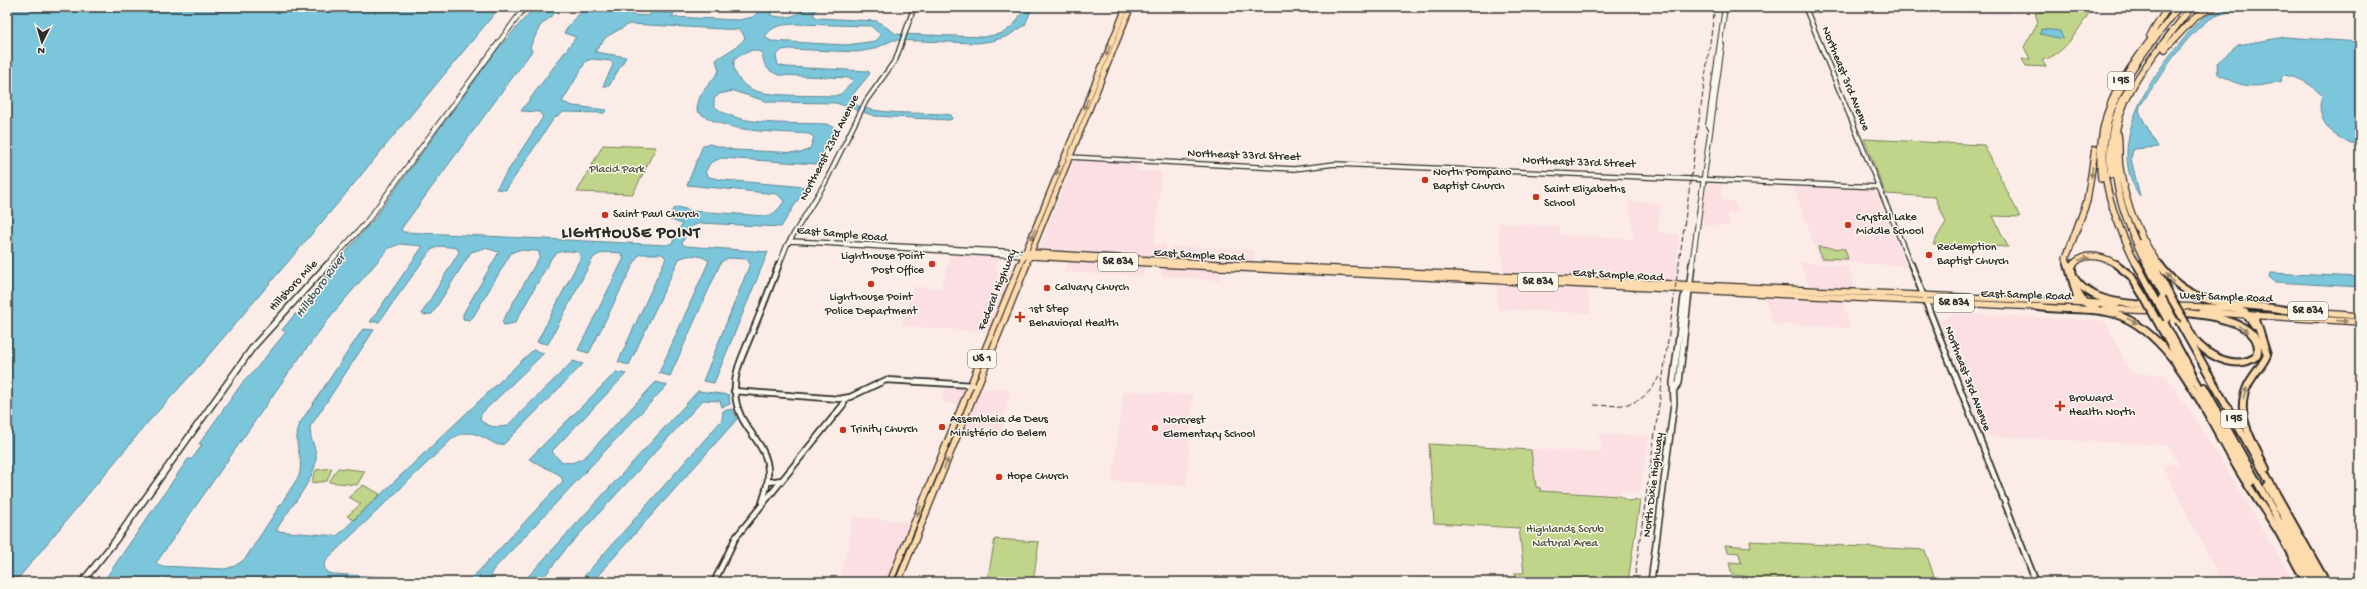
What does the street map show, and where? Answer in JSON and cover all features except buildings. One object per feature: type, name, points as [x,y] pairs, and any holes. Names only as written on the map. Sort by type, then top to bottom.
[{"type":"highway","points":[[2146,46],[2168,7]]},
{"type":"highway","name":"I 95","points":[[2175,7],[2114,93],[2102,121],[2098,153],[2105,199],[2126,253],[2158,298],[2326,582]]},
{"type":"highway","points":[[2179,7],[2118,94],[2108,117],[2103,140],[2104,174],[2113,212],[2125,243],[2321,582]]},
{"type":"highway","points":[[2186,7],[2126,92],[2116,113],[2110,143],[2110,168],[2118,210],[2132,245],[2158,298],[2313,582]]},
{"type":"highway","name":"I 95","points":[[2158,298],[2121,206],[2114,169],[2116,131],[2126,100],[2191,7]]},
{"type":"highway","points":[[2192,20],[2200,7]]},
{"type":"highway","points":[[2156,56],[2192,20],[2202,12],[2214,7]]},
{"type":"highway","points":[[2072,302],[2077,298],[2066,266],[2066,255],[2086,207],[2098,129],[2102,121]]},
{"type":"highway","points":[[2116,131],[2119,135],[2118,153],[2122,180],[2131,214],[2158,298]]},
{"type":"highway","points":[[2131,214],[2144,241],[2166,274],[2173,283],[2187,293],[2212,302],[2268,306],[2285,310]]},
{"type":"highway","points":[[2158,298],[2115,263],[2089,257],[2076,261],[2073,265],[2072,271],[2076,280],[2094,294],[2115,301],[2210,315],[2235,323],[2255,340],[2258,348],[2257,356],[2250,361],[2241,363],[2216,357],[2199,345],[2170,319]]},
{"type":"highway","points":[[2071,280],[2085,303],[2097,309]]},
{"type":"highway","points":[[2039,307],[2057,310],[2109,313],[2136,324],[2151,336],[2202,404],[2233,461],[2277,529]]},
{"type":"highway","points":[[2231,307],[2247,314],[2258,328]]},
{"type":"highway","points":[[2258,315],[2256,320],[2266,345],[2267,355],[2244,393],[2242,412],[2246,427],[2289,511],[2290,519]]},
{"type":"highway","points":[[2170,319],[2202,404]]},
{"type":"highway","name":"I 95","points":[[2170,319],[2277,529],[2306,582]]},
{"type":"main road","name":"Hillsboro Mile","points":[[82,582],[115,541],[253,347],[360,229],[525,7]]},
{"type":"main road","name":"Federal Highway","points":[[890,582],[1126,7]]},
{"type":"main road","name":"North Dixie Highway","points":[[1651,582],[1674,390],[1679,383],[1681,371],[1689,286],[1710,129],[1708,126],[1708,119],[1724,7]]},
{"type":"main road","name":"Federal Highway","points":[[898,582],[1032,255],[1130,8]]},
{"type":"main road","points":[[1100,71],[1102,80]]},
{"type":"main road","points":[[1096,80],[1098,89]]},
{"type":"main road","points":[[1048,195],[1052,205]]},
{"type":"main road","name":"East Sample Road","points":[[1025,254],[1277,271],[1598,285],[1689,286],[1830,292],[2039,307],[2097,309],[2164,308]]},
{"type":"main road","name":"East Sample Road","points":[[1032,255],[1272,267],[1605,280],[1810,295],[2072,302],[2164,308]]},
{"type":"main road","points":[[1506,281],[1510,277]]},
{"type":"main road","points":[[1598,285],[1605,280]]},
{"type":"main road","points":[[1810,295],[1812,293],[1830,292]]},
{"type":"main road","points":[[1005,303],[1008,311]]},
{"type":"main road","name":"West Sample Road","points":[[2164,308],[2231,307],[2360,316]]},
{"type":"main road","name":"West Sample Road","points":[[2164,308],[2360,322]]},
{"type":"main road","points":[[1001,312],[1004,322]]},
{"type":"main road","points":[[934,475],[936,487]]},
{"type":"main road","points":[[930,485],[932,500]]},
{"type":"main road","points":[[902,552],[902,559],[906,561]]},
{"type":"main road","points":[[897,565],[900,570],[900,576]]},
{"type":"street","name":"Northeast 23rd Avenue","points":[[734,391],[736,374],[790,240],[825,184],[862,107],[892,66],[903,41],[914,7]]},
{"type":"street","name":"Northeast 3rd Avenue","points":[[1805,7],[1925,299],[2036,582]]},
{"type":"street","name":"Northeast 33rd Street","points":[[1064,156],[1290,169],[1335,164],[1703,178],[1879,187]]},
{"type":"street","name":"East Sample Road","points":[[790,240],[950,252],[1025,254]]},
{"type":"street","name":"East Sample Road","points":[[817,242],[1025,254]]},
{"type":"street","points":[[950,252],[954,249]]},
{"type":"street","points":[[762,503],[768,482],[765,452],[740,416],[734,391],[832,399],[846,398],[886,380],[978,386]]},
{"type":"street","points":[[714,582],[729,548],[762,503],[843,405],[846,398]]},
{"type":"street","points":[[768,482],[782,480]]},
{"type":"shaded area","points":[[1941,7],[2007,7],[2011,15],[1944,12]]},
{"type":"shaded area","points":[[1077,160],[1137,163],[1137,171],[1162,172],[1154,244],[1166,245],[1165,255],[1162,257],[1044,250],[1040,246],[1074,162]]},
{"type":"shaded area","points":[[1707,182],[1721,182],[1722,200],[1734,201],[1739,214],[1727,214],[1730,226],[1702,224]]},
{"type":"shaded area","name":"Crystal Lake Middle School","points":[[1793,185],[1874,188],[1906,266],[1820,261]]},
{"type":"shaded area","points":[[1629,201],[1661,203],[1658,231],[1679,235],[1675,281],[1585,277],[1591,313],[1498,309],[1496,283],[1504,272],[1498,223],[1559,226],[1560,235],[1634,239]]},
{"type":"shaded area","points":[[1172,246],[1254,250],[1253,264],[1221,262],[1220,280],[1161,276],[1162,266],[1169,266]]},
{"type":"shaded area","points":[[951,254],[998,256],[994,271],[1014,272],[987,332],[902,326],[914,287],[941,288]]},
{"type":"shaded area","points":[[1069,261],[1145,265],[1144,276],[1063,272]]},
{"type":"shaded area","points":[[1800,262],[1848,266],[1856,291],[1810,288]]},
{"type":"shaded area","points":[[1763,294],[1841,298],[1850,326],[1847,328],[1775,324]]},
{"type":"shaded area","name":"Broward Health North","points":[[1955,313],[2105,321],[2131,373],[2166,375],[2227,470],[2294,582],[2222,582],[2162,465],[2179,465],[2168,445],[1984,436],[1939,319],[1946,318]]},
{"type":"shaded area","points":[[947,385],[1010,390],[1000,436],[962,433],[973,407],[941,402]]},
{"type":"shaded area","name":"Norcrest Elementary School","points":[[1124,391],[1193,395],[1186,486],[1112,481]]},
{"type":"shaded area","points":[[1599,434],[1649,436],[1640,493],[1625,490],[1622,491],[1620,496],[1540,491],[1536,487],[1531,449],[1602,452]]},
{"type":"shaded area","points":[[853,517],[912,522],[887,582],[839,582],[850,540],[848,540]]},
{"type":"green space","points":[[2056,7],[2093,7],[2072,39],[2051,57],[2042,60],[2046,67],[2026,66],[2022,59],[2030,59],[2024,47],[2038,22],[2035,13],[2045,12]]},
{"type":"green space","points":[[1864,139],[1984,145],[2020,217],[1993,216],[2008,247],[1933,244],[1946,222],[1935,197],[1886,194]]},
{"type":"green space","name":"Placid Park","points":[[603,145],[656,147],[633,194],[577,192]]},
{"type":"green space","points":[[1818,247],[1845,249],[1848,259],[1821,258]]},
{"type":"green space","name":"Highlands Scrub Natural Area","points":[[1429,444],[1531,450],[1536,487],[1540,488],[1540,491],[1620,496],[1627,501],[1640,500],[1628,582],[1516,582],[1515,573],[1524,573],[1519,528],[1434,523]]},
{"type":"green space","points":[[332,468],[327,481],[311,483],[316,470]]},
{"type":"green space","points":[[338,468],[365,471],[357,485],[329,482]]},
{"type":"green space","points":[[363,485],[380,494],[353,520],[347,516],[361,504],[349,497]]},
{"type":"green space","points":[[995,539],[1039,542],[1033,582],[987,582]]},
{"type":"green space","points":[[1750,541],[1925,550],[1936,582],[1746,582],[1745,576],[1732,575],[1729,562],[1741,563],[1739,553],[1727,552],[1725,545],[1751,547]]},
{"type":"water","points":[[7,7],[500,7],[338,203],[200,365],[149,421],[15,582],[7,582]]},
{"type":"water","name":"Hillsboro River","points":[[529,7],[562,7],[540,26],[530,47],[532,51],[401,229],[403,232],[667,245],[672,243],[682,224],[668,219],[673,209],[677,207],[693,211],[766,216],[774,213],[781,206],[784,201],[777,194],[687,185],[703,145],[709,144],[734,150],[801,153],[810,149],[814,137],[809,134],[736,128],[722,124],[697,111],[699,99],[719,71],[716,60],[745,38],[741,30],[629,24],[606,37],[595,52],[626,57],[609,86],[603,86],[613,65],[611,61],[592,59],[586,61],[562,102],[573,106],[607,110],[604,113],[564,112],[554,118],[506,190],[496,189],[543,117],[539,112],[521,111],[576,37],[564,33],[573,20],[587,7],[633,7],[632,15],[649,16],[651,12],[674,13],[672,17],[739,20],[753,17],[763,7],[775,7],[770,15],[790,17],[802,11],[806,7],[818,7],[813,15],[818,18],[877,21],[896,34],[984,37],[1003,33],[1014,25],[1025,8],[1032,8],[1025,25],[1008,36],[992,41],[977,43],[893,40],[874,49],[857,52],[789,49],[782,50],[776,56],[778,65],[786,67],[868,71],[870,73],[868,76],[850,98],[856,104],[866,109],[951,115],[952,119],[949,120],[875,116],[836,103],[769,102],[733,91],[719,94],[714,99],[714,106],[724,113],[737,118],[752,121],[826,124],[835,128],[817,164],[721,158],[710,163],[705,173],[709,177],[723,180],[806,187],[781,227],[700,223],[690,227],[682,243],[685,246],[768,252],[714,383],[703,381],[750,264],[747,259],[728,258],[721,262],[670,376],[659,373],[709,261],[702,257],[687,256],[679,259],[629,365],[618,362],[666,258],[662,254],[640,254],[636,259],[589,353],[578,350],[624,258],[621,253],[603,253],[593,258],[548,344],[537,342],[581,257],[578,252],[567,251],[555,254],[515,323],[504,325],[502,322],[540,256],[538,251],[518,250],[511,253],[473,317],[469,320],[463,319],[463,314],[499,252],[485,248],[471,252],[432,314],[423,315],[422,313],[459,252],[457,248],[440,246],[431,250],[379,322],[370,322],[423,246],[400,244],[389,248],[333,313],[289,372],[156,563],[160,566],[225,569],[235,566],[245,559],[299,476],[300,462],[297,439],[300,423],[363,329],[374,330],[310,427],[316,454],[316,463],[301,494],[276,531],[337,536],[533,350],[544,353],[481,414],[480,420],[489,426],[507,426],[573,361],[583,364],[504,444],[498,445],[481,436],[470,433],[458,435],[452,439],[327,559],[324,566],[326,572],[332,574],[456,581],[468,580],[477,573],[563,481],[560,475],[529,459],[616,372],[626,374],[552,451],[555,456],[563,462],[576,462],[585,457],[656,382],[667,385],[492,571],[491,579],[494,582],[103,582],[188,459],[192,459],[202,445],[199,444],[245,379],[251,375],[286,332],[282,330],[295,314],[299,314],[305,306],[302,306],[309,297],[313,297],[326,279],[323,279],[374,219],[497,50],[532,10],[527,9]],"holes":[[[782,25],[871,26],[881,35],[876,41],[846,45],[771,41],[765,37],[774,28]],[[752,50],[762,52],[766,67],[779,75],[851,78],[853,81],[841,94],[834,96],[781,95],[753,90],[744,85],[735,73],[734,68],[735,58]]]},
{"type":"water","points":[[2250,7],[2272,7],[2228,12],[2214,17],[2204,23],[2184,44],[2140,106],[2139,112],[2158,147],[2133,149],[2131,159],[2140,196],[2130,177],[2127,156],[2129,135],[2135,114],[2156,74],[2200,20],[2217,12]]},
{"type":"water","points":[[2041,29],[2060,31],[2063,39],[2040,34]]},
{"type":"water","points":[[2285,37],[2360,42],[2360,145],[2343,140],[2329,129],[2321,114],[2320,105],[2322,96],[2305,82],[2284,75],[2281,78],[2282,81],[2264,85],[2249,86],[2242,85],[2218,74],[2217,63],[2238,45]]},
{"type":"water","points":[[2270,273],[2360,277],[2360,287],[2275,282],[2269,277]]},
{"type":"water","points":[[698,391],[729,395],[730,404],[722,407],[720,401],[703,400],[565,550],[540,582],[523,582]]},
{"type":"water","points":[[732,409],[737,419],[730,427],[592,582],[579,582],[722,420],[723,411]]},
{"type":"railway","points":[[1634,582],[1715,7]]},
{"type":"railway","points":[[1594,405],[1625,405],[1641,399],[1648,393],[1660,375]]},
{"type":"place","name":"North Pompano Baptist Church","points":[[1425,180]]},
{"type":"place","name":"Saint Elizabeths School","points":[[1536,197]]},
{"type":"place","name":"Saint Paul Church","points":[[605,215]]},
{"type":"place","name":"Crystal Lake Middle School","points":[[1848,225]]},
{"type":"place","name":"Redemption Baptist Church","points":[[1929,255]]},
{"type":"place","name":"Lighthouse Point Post Office","points":[[932,264]]},
{"type":"place","name":"Lighthouse Point Police Department","points":[[871,284]]},
{"type":"place","name":"Calvary Church","points":[[1047,288]]},
{"type":"place","name":"1st Step Behavioral Health","points":[[1020,317]]},
{"type":"place","name":"Broward Health North","points":[[2060,406]]},
{"type":"place","name":"Assembleia de Deus Ministério do Belem","points":[[942,427]]},
{"type":"place","name":"Norcrest Elementary School","points":[[1155,428]]},
{"type":"place","name":"Trinity Church","points":[[843,430]]},
{"type":"place","name":"Hope Church","points":[[999,477]]},
{"type":"district","name":"LIGHTHOUSE POINT","points":[[631,234]]}]
